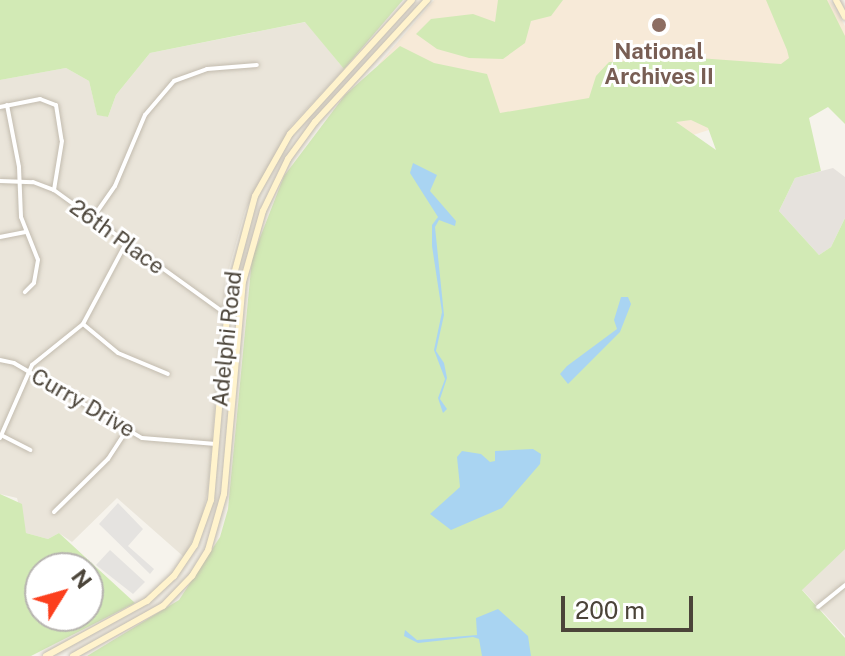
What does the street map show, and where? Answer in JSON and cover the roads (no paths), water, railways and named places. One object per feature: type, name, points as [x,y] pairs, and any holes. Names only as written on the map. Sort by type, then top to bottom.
[{"type":"main road","name":"Adelphi Road","points":[[46,656],[139,607],[180,569],[206,522],[227,315],[240,239],[279,149],[412,0]]},
{"type":"main road","name":"Adelphi Road","points":[[73,656],[163,606],[192,576],[208,550],[224,494],[243,282],[263,211],[288,159],[315,122],[427,0]]},
{"type":"main road","points":[[836,0],[845,17]]},
{"type":"street","points":[[92,219],[115,186],[145,115],[174,81],[221,66],[257,65]]},
{"type":"street","points":[[0,107],[49,100],[59,112],[62,145],[54,190]]},
{"type":"street","points":[[7,105],[26,232],[38,268],[25,292]]},
{"type":"street","name":"26th Place","points":[[0,181],[20,181],[54,190],[125,245],[227,315]]},
{"type":"street","points":[[0,237],[26,232]]},
{"type":"street","points":[[30,450],[1,437],[29,372],[83,324],[125,245]]},
{"type":"street","points":[[83,324],[118,353],[168,374]]},
{"type":"street","name":"Curry Drive","points":[[0,360],[29,372],[126,431],[149,439],[216,444]]},
{"type":"street","points":[[54,512],[108,459],[126,431]]},
{"type":"street","points":[[818,607],[845,585]]},
{"type":"water","points":[[413,163],[437,175],[430,191],[456,221],[455,226],[439,220],[435,227],[444,315],[436,351],[444,363],[447,378],[440,399],[447,409],[443,413],[438,398],[445,379],[434,350],[442,312],[432,246],[432,225],[438,217],[410,173]]},
{"type":"water","points":[[621,297],[628,297],[631,304],[620,332],[568,384],[560,374],[567,366],[617,329],[614,320]]},
{"type":"water","points":[[533,449],[541,454],[540,464],[502,508],[451,530],[430,514],[460,487],[457,457],[462,451],[481,454],[490,462],[495,461],[495,451]]},
{"type":"water","points":[[498,609],[528,636],[531,656],[482,656],[479,639],[473,637],[418,643],[404,636],[405,630],[417,640],[477,635],[476,618]]},
{"type":"place","name":"National Archives II","points":[[659,25]]}]
